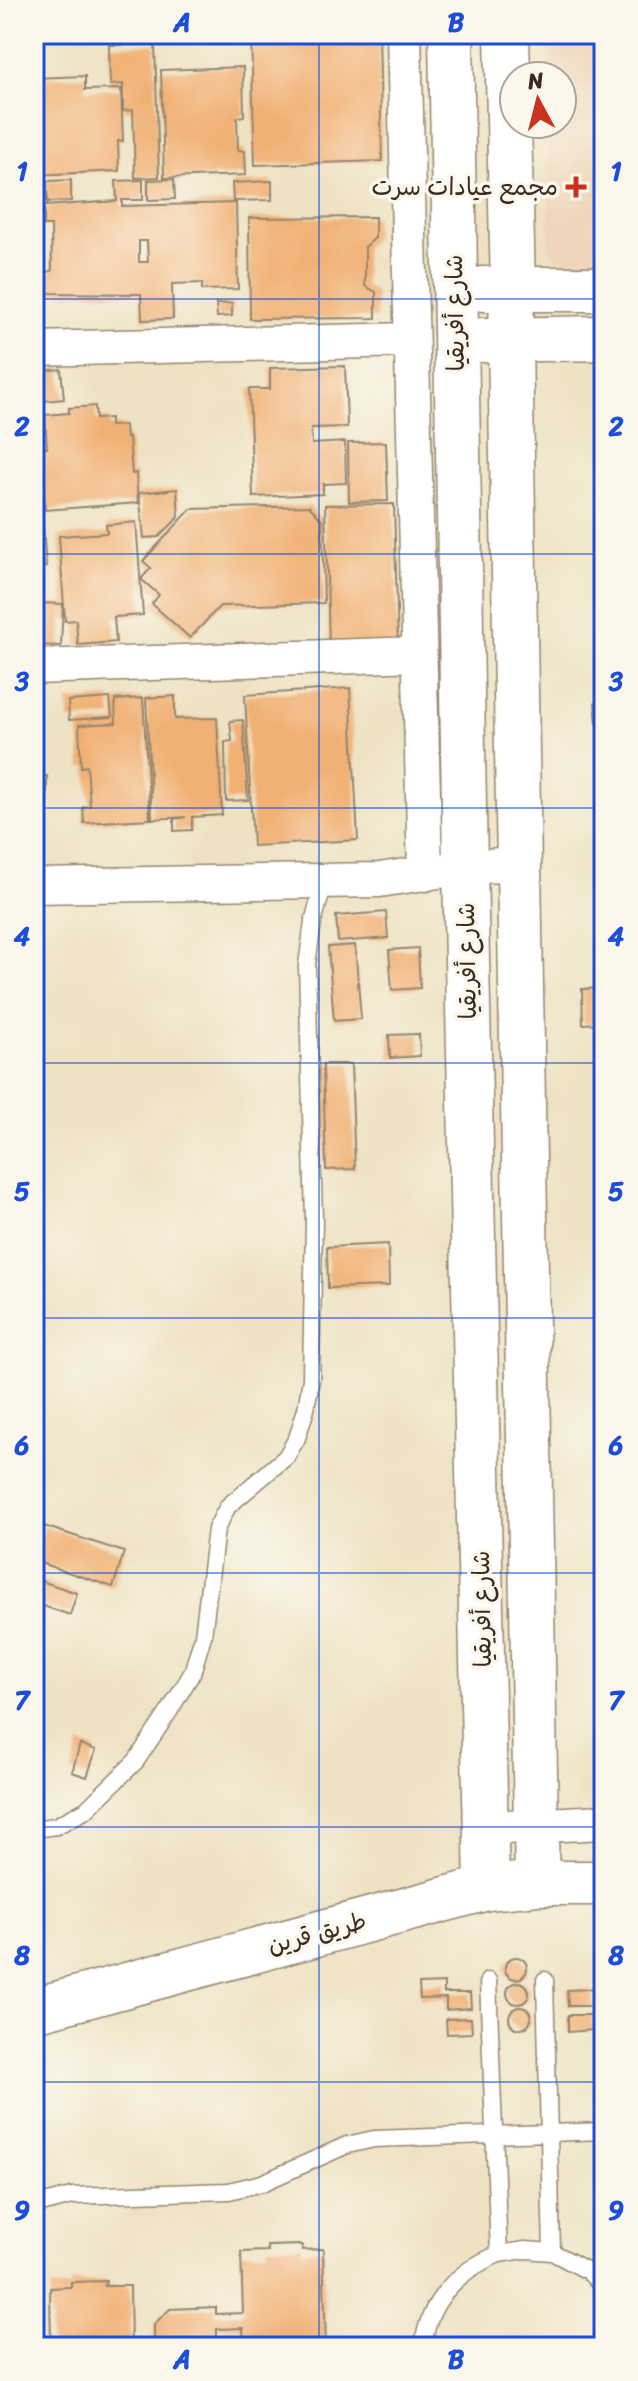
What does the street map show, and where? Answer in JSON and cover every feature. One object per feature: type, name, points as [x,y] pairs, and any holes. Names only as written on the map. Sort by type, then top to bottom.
[{"type":"street","points":[[404,34],[419,654],[445,871]]},
{"type":"street","name":"شارع أفريقيا","points":[[451,34],[455,341],[445,871],[487,1888]]},
{"type":"street","name":"شارع أفريقيا","points":[[507,34],[537,1883]]},
{"type":"street","points":[[455,289],[604,289]]},
{"type":"street","points":[[455,341],[604,338]]},
{"type":"street","points":[[34,349],[411,340]]},
{"type":"street","points":[[34,667],[419,654]]},
{"type":"street","points":[[34,886],[324,883],[520,864]]},
{"type":"street","points":[[486,1828],[604,1822]]},
{"type":"street","name":"طريق قرين","points":[[34,2010],[487,1888],[537,1883],[604,1883]]},
{"type":"lane","points":[[34,1829],[56,1826],[86,1810],[136,1761],[170,1710],[192,1673],[203,1636],[216,1529],[228,1506],[286,1457],[297,1438],[306,1409],[311,1379],[314,1220],[307,965],[313,922],[324,883]]},
{"type":"lane","points":[[545,1980],[552,2252]]},
{"type":"lane","points":[[488,1981],[499,2254]]},
{"type":"lane","points":[[34,2210],[37,2205],[72,2196],[229,2191],[262,2183],[347,2145],[374,2139],[604,2131]]},
{"type":"lane","points":[[423,2347],[425,2327],[437,2301],[455,2280],[477,2263],[499,2254],[525,2250],[552,2252],[588,2271],[604,2288]]},
{"type":"shaded area","name":"مجمع عيادات سرت","points":[[548,34],[604,34],[604,270],[572,271],[549,250],[548,140],[578,140],[578,60],[548,60]]},
{"type":"building","points":[[379,34],[382,161],[255,165],[251,36]]},
{"type":"building","points":[[155,44],[159,177],[135,178],[133,110],[123,111],[123,84],[110,85],[109,45]]},
{"type":"building","points":[[243,67],[244,116],[237,117],[238,150],[245,151],[246,175],[164,178],[161,70]]},
{"type":"building","points":[[85,76],[85,90],[121,89],[123,141],[118,141],[119,171],[34,175],[34,78]]},
{"type":"building","points":[[174,179],[175,199],[148,200],[148,180]]},
{"type":"building","points":[[71,180],[71,201],[48,202],[47,181]]},
{"type":"building","points":[[143,180],[143,200],[122,200],[122,206],[236,203],[238,289],[202,290],[202,283],[172,284],[173,319],[142,320],[141,294],[46,293],[46,272],[52,271],[51,226],[44,226],[44,206],[117,201],[116,181]],"holes":[[[139,241],[147,241],[148,262],[139,262]]]},
{"type":"building","points":[[272,181],[272,200],[233,201],[232,183]]},
{"type":"building","points":[[34,187],[46,187],[47,205],[34,205]]},
{"type":"building","points":[[375,217],[375,238],[365,247],[365,286],[376,292],[376,318],[250,319],[249,218]]},
{"type":"building","points":[[232,303],[232,316],[217,317],[216,304]]},
{"type":"building","points":[[345,366],[347,427],[311,428],[312,444],[345,442],[346,483],[323,484],[323,494],[253,497],[249,389],[270,389],[270,368]]},
{"type":"building","points":[[61,369],[64,399],[44,401],[42,371]]},
{"type":"building","points":[[95,406],[96,419],[110,418],[110,426],[125,425],[132,474],[136,473],[138,503],[45,510],[40,448],[47,448],[45,415],[69,413],[69,408]]},
{"type":"building","points":[[34,415],[42,498],[34,499]]},
{"type":"building","points":[[386,442],[388,501],[349,502],[348,443]]},
{"type":"building","points":[[177,489],[179,517],[159,537],[144,538],[139,493]]},
{"type":"building","points":[[394,504],[398,644],[329,645],[325,505]]},
{"type":"building","points":[[309,506],[322,520],[324,603],[220,606],[190,638],[152,604],[159,595],[141,579],[151,568],[143,561],[191,509]]},
{"type":"building","points":[[42,512],[46,567],[34,568],[34,513]]},
{"type":"building","points":[[136,522],[143,615],[114,617],[116,642],[78,645],[76,620],[65,621],[59,536],[107,533],[106,525]]},
{"type":"building","points":[[37,603],[63,604],[61,646],[35,645]]},
{"type":"building","points":[[350,688],[358,840],[253,846],[245,695]]},
{"type":"building","points":[[175,696],[175,719],[217,718],[222,815],[192,817],[192,830],[174,831],[174,819],[186,817],[152,819],[146,698]]},
{"type":"building","points":[[110,698],[112,717],[69,720],[68,701]]},
{"type":"building","points":[[143,698],[150,819],[84,823],[83,807],[90,806],[87,766],[81,767],[79,725],[116,723],[115,700]]},
{"type":"building","points":[[604,702],[604,723],[597,723],[595,703]]},
{"type":"building","points":[[243,720],[248,800],[226,801],[225,742],[232,741],[230,721]]},
{"type":"building","points":[[604,750],[604,771],[600,771],[598,751]]},
{"type":"building","points":[[34,776],[47,776],[47,826],[34,826]]},
{"type":"building","points":[[386,912],[388,938],[338,942],[336,916]]},
{"type":"building","points":[[355,945],[361,1019],[334,1021],[328,947]]},
{"type":"building","points":[[418,948],[420,988],[392,990],[389,950]]},
{"type":"building","points":[[604,988],[604,1023],[583,1024],[582,989]]},
{"type":"building","points":[[419,1034],[420,1056],[390,1058],[389,1035]]},
{"type":"building","points":[[323,1064],[351,1064],[355,1169],[326,1170]]},
{"type":"building","points":[[388,1244],[389,1286],[328,1288],[327,1247]]},
{"type":"building","points":[[44,1526],[124,1552],[113,1587],[34,1561]]},
{"type":"building","points":[[38,1580],[77,1593],[70,1615],[34,1603]]},
{"type":"building","points":[[80,1744],[96,1750],[87,1777],[72,1772]]},
{"type":"building","points":[[512,1957],[520,1957],[527,1968],[520,1979],[512,1979],[505,1972],[505,1964]]},
{"type":"building","points":[[514,1982],[522,1982],[529,1993],[522,2004],[514,2004],[507,1997],[507,1989]]},
{"type":"building","points":[[444,1983],[444,1993],[470,1993],[471,2008],[446,2010],[446,1998],[420,1999],[419,1984]]},
{"type":"building","points":[[592,1989],[593,2006],[568,2006],[567,1990]]},
{"type":"building","points":[[516,2007],[524,2007],[531,2018],[524,2029],[516,2029],[509,2022],[509,2014]]},
{"type":"building","points":[[568,2015],[593,2015],[593,2030],[568,2032]]},
{"type":"building","points":[[471,2018],[472,2033],[447,2034],[446,2019]]},
{"type":"building","points":[[302,2245],[302,2250],[323,2249],[326,2347],[244,2347],[243,2328],[217,2329],[217,2347],[154,2347],[154,2324],[170,2309],[216,2307],[216,2314],[243,2313],[241,2252],[268,2251],[267,2246]]},
{"type":"building","points":[[106,2281],[105,2286],[130,2286],[131,2347],[51,2347],[50,2288],[71,2287],[71,2282]]},
{"type":"place","name":"مجمع عيادات سرت","points":[[576,187]]}]
